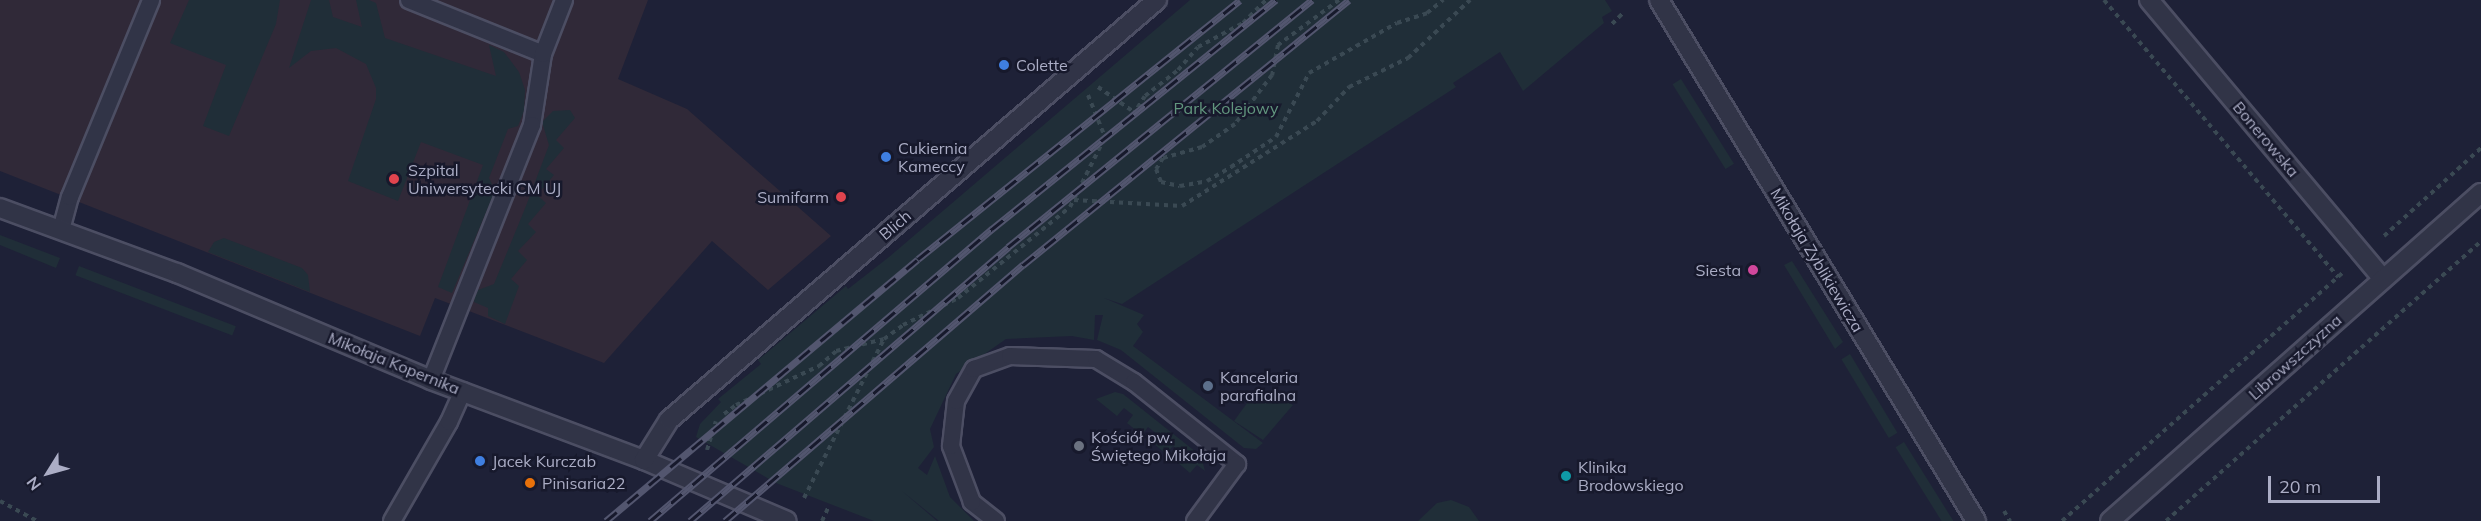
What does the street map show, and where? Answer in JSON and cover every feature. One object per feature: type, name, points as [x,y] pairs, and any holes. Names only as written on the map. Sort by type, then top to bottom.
[{"type":"street","name":"Blich","points":[[644,460],[669,420],[1157,0]]},
{"type":"street","name":"Mikołaja Zyblikiewicza","points":[[1659,0],[1976,521]]},
{"type":"street","name":"Bonerowska","points":[[2149,0],[2383,279]]},
{"type":"street","name":"Librowszczyzna","points":[[2110,521],[2481,193]]},
{"type":"street","name":"Mikołaja Kopernika","points":[[0,208],[177,273],[431,380],[644,460],[787,521]]},
{"type":"lane","points":[[61,230],[70,197],[151,0]]},
{"type":"lane","points":[[409,0],[543,54]]},
{"type":"lane","points":[[431,380],[532,125],[543,54],[564,0]]},
{"type":"lane","points":[[996,521],[972,502],[951,446],[956,401],[974,369],[1010,356],[1096,360],[1134,382],[1237,464],[1195,521]]},
{"type":"lane","points":[[392,521],[449,422],[463,391]]},
{"type":"path","points":[[707,450],[712,424],[736,405],[819,366],[836,351],[884,339],[903,325],[958,298],[1074,200],[1105,137],[1134,112],[1145,96],[1178,70],[1198,47],[1244,23],[1266,0]]},
{"type":"path","points":[[1276,137],[1207,181],[1168,186],[1161,182],[1156,169],[1163,158],[1202,147],[1235,124],[1272,75],[1278,45],[1339,0]]},
{"type":"path","points":[[1272,149],[1309,73],[1397,23],[1427,13],[1443,0]]},
{"type":"path","points":[[1074,200],[1182,206],[1317,121],[1349,87],[1408,58],[1470,0]]},
{"type":"path","points":[[2104,0],[2338,277]]},
{"type":"path","points":[[1612,24],[1622,14]]},
{"type":"path","points":[[1092,83],[1134,112]]},
{"type":"path","points":[[1085,89],[1105,137]]},
{"type":"path","points":[[2062,521],[2481,148]]},
{"type":"path","points":[[1207,181],[1216,184]]},
{"type":"path","points":[[2166,521],[2481,241]]},
{"type":"path","points":[[804,498],[884,339]]},
{"type":"path","points":[[0,501],[37,521]]},
{"type":"path","points":[[822,521],[829,506]]},
{"type":"shaded area","name":"Szpital Uniwersytecki CM UJ","points":[[0,0],[648,0],[618,79],[687,109],[831,236],[768,290],[712,241],[604,363],[435,298],[420,336],[0,171]]},
{"type":"green space","points":[[189,0],[280,0],[276,24],[229,136],[203,126],[226,65],[170,43]]},
{"type":"green space","points":[[311,0],[329,0],[333,17],[362,27],[356,0],[369,0],[376,3],[385,38],[496,76],[489,45],[504,52],[519,72],[525,90],[524,111],[518,126],[508,129],[489,178],[495,191],[452,293],[438,287],[483,165],[421,142],[398,201],[348,181],[376,99],[376,88],[366,64],[336,48],[311,51],[289,68]]},
{"type":"green space","name":"Park Kolejowy","points":[[1190,0],[1605,0],[1612,11],[1602,17],[1604,23],[1523,91],[1500,52],[1453,83],[1456,87],[1122,304],[1104,298],[1144,315],[1137,324],[1143,332],[1133,346],[1263,443],[1256,449],[1244,448],[1121,350],[1097,340],[1103,315],[1095,315],[1094,340],[1072,336],[1006,339],[956,374],[930,429],[934,447],[918,468],[927,475],[935,456],[950,497],[974,521],[939,521],[902,491],[937,521],[874,521],[776,483],[696,437],[700,424],[721,402],[718,399],[761,364],[758,360],[846,286],[848,289],[889,257]]},
{"type":"green space","points":[[1681,79],[1734,164],[1726,169],[1673,84]]},
{"type":"green space","points":[[570,110],[575,118],[556,140],[564,148],[546,169],[554,175],[537,195],[546,203],[528,224],[536,232],[518,251],[527,260],[511,279],[519,286],[505,324],[488,316],[488,308],[474,302],[475,296],[478,290],[494,284],[526,206],[549,145],[542,122],[553,111]]},
{"type":"green space","points":[[0,235],[60,258],[56,268],[0,245]]},
{"type":"green space","points":[[224,238],[302,268],[308,275],[310,292],[208,252],[214,242]]},
{"type":"green space","points":[[1792,261],[1843,342],[1835,349],[1784,265]]},
{"type":"green space","points":[[79,266],[236,326],[232,336],[75,275]]},
{"type":"green space","points":[[1850,354],[1897,433],[1889,438],[1841,359]]},
{"type":"green space","points":[[1258,388],[1293,405],[1263,440],[1234,421]]},
{"type":"green space","points":[[1115,392],[1123,394],[1201,456],[1205,471],[1197,465],[1190,473],[1176,461],[1182,454],[1173,446],[1166,454],[1152,442],[1157,434],[1148,427],[1142,435],[1127,423],[1133,415],[1124,408],[1117,416],[1096,399]]},
{"type":"green space","points":[[1904,442],[1953,521],[1942,521],[1896,447]]},
{"type":"green space","points":[[1451,500],[1469,507],[1479,521],[1418,521],[1437,503]]},
{"type":"railway","points":[[606,521],[918,259],[1240,0]]},
{"type":"railway","points":[[650,521],[992,229],[1276,0]]},
{"type":"railway","points":[[690,521],[1008,247],[1312,0]]},
{"type":"railway","points":[[725,521],[1023,265],[1349,0]]},
{"type":"place","name":"Colette","points":[[1004,65]]},
{"type":"place","name":"Cukiernia Kameccy","points":[[886,157]]},
{"type":"place","name":"Szpital Uniwersytecki CM UJ","points":[[394,179]]},
{"type":"place","name":"Sumifarm","points":[[841,197]]},
{"type":"place","name":"Siesta","points":[[1753,270]]},
{"type":"place","name":"Kancelaria parafialna","points":[[1208,386]]},
{"type":"place","name":"Kościół pw. Świętego Mikołaja","points":[[1079,446]]},
{"type":"place","name":"Jacek Kurczab","points":[[480,461]]},
{"type":"place","name":"Klinika Brodowskiego","points":[[1566,476]]},
{"type":"place","name":"Pinisaria22","points":[[530,483]]}]
